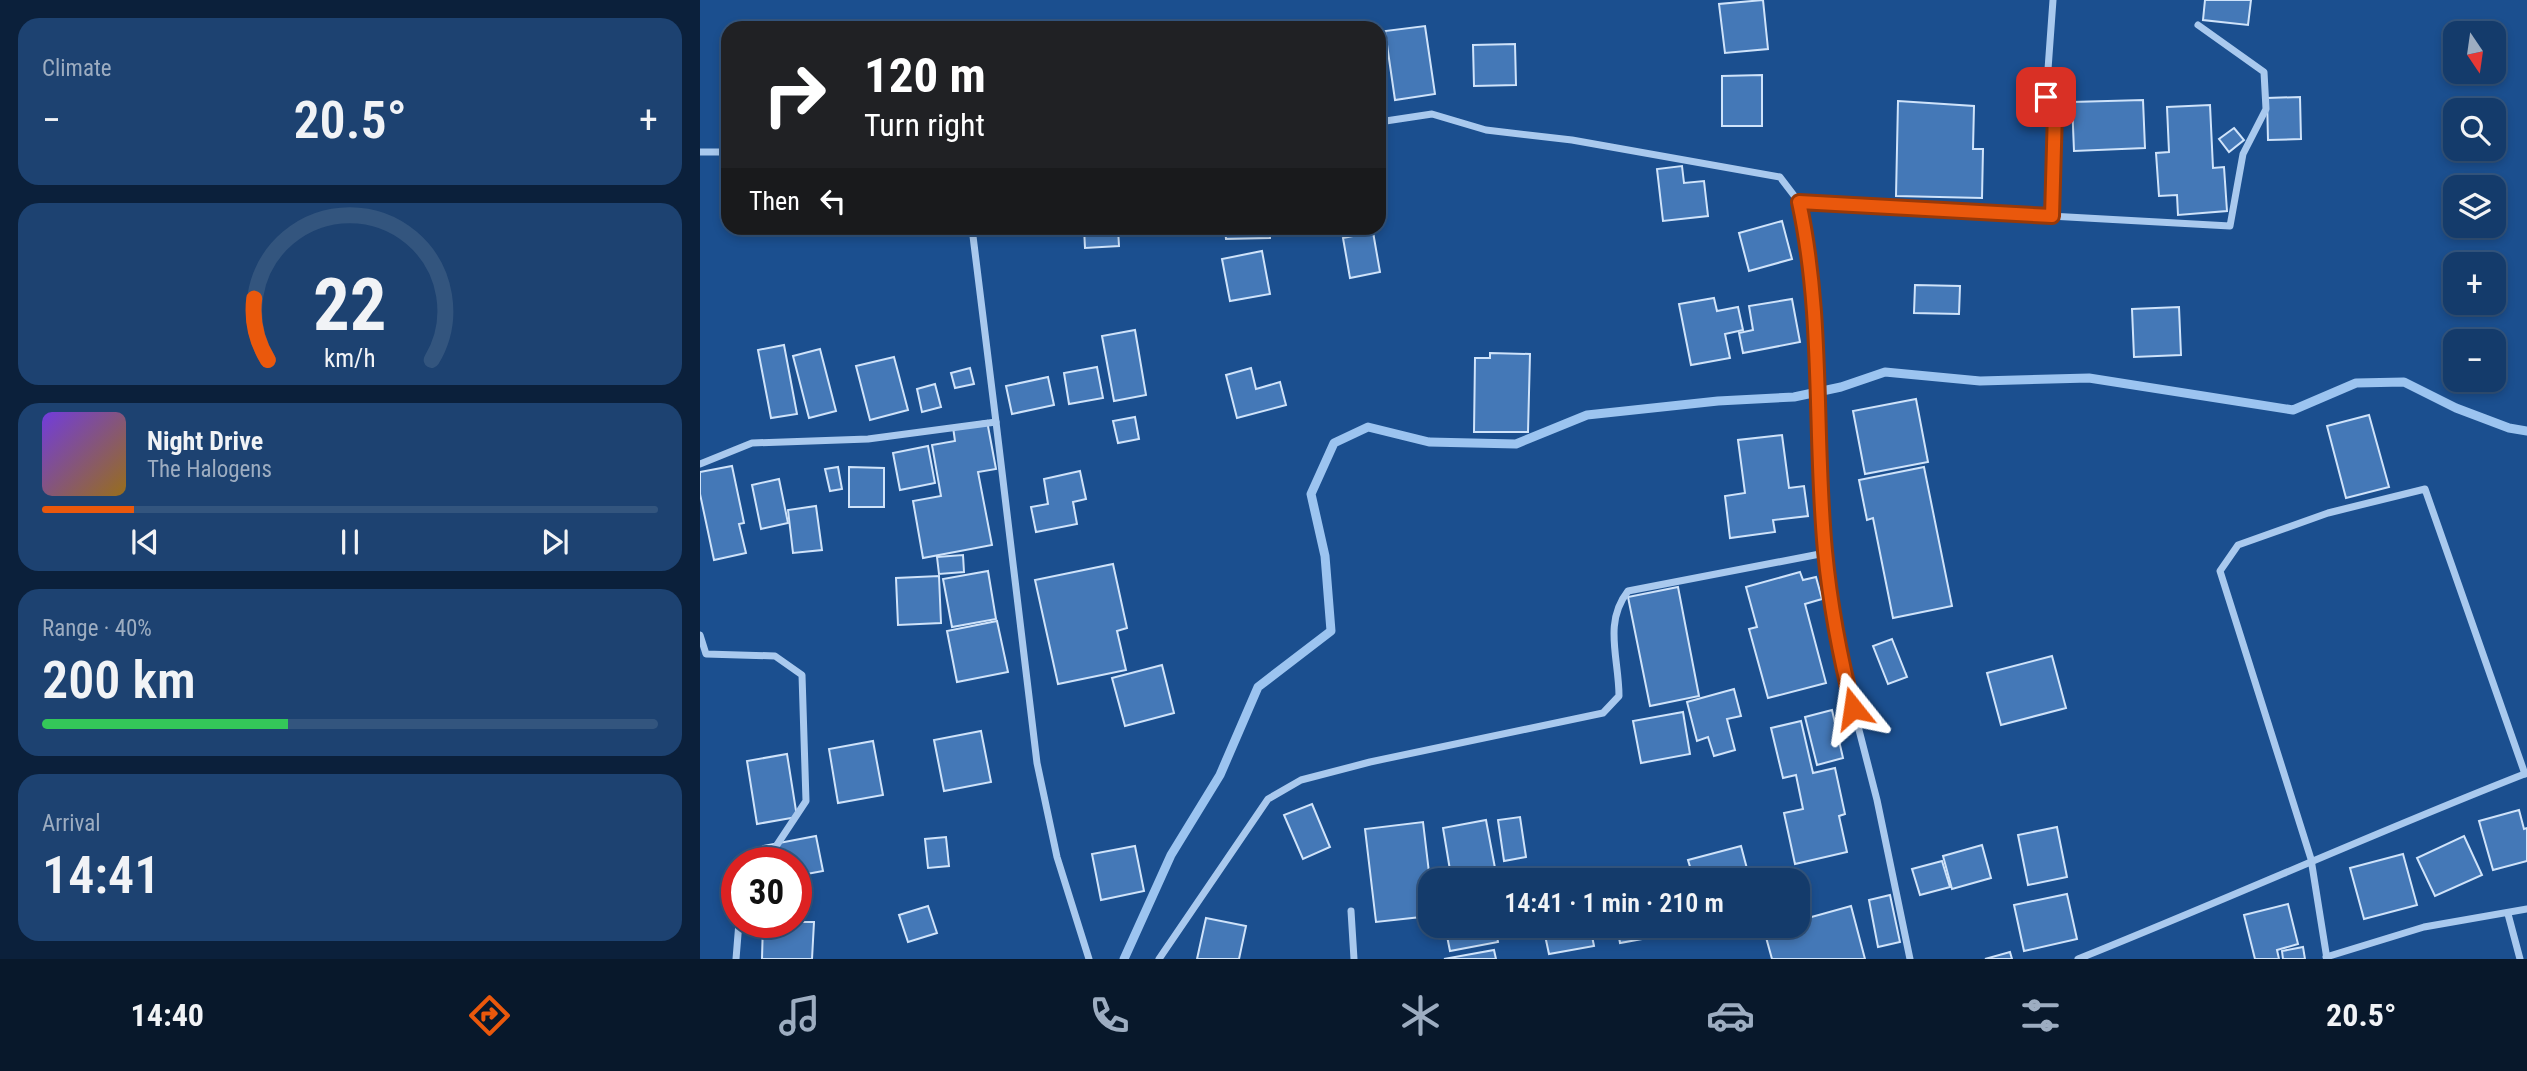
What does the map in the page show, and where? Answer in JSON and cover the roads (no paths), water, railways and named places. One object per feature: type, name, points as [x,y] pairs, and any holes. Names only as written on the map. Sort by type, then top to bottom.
[{"type":"street","points":[[2052,216],[2055,111],[2046,97],[2053,0]]},
{"type":"street","points":[[1799,202],[2230,226],[2243,154],[2266,109],[2264,72],[2198,26]]},
{"type":"street","points":[[1386,121],[1432,114],[1486,130],[1572,140],[1780,177],[1799,202],[1811,267],[1820,407],[1825,553],[1841,660],[1894,873],[1910,959]]},
{"type":"street","points":[[700,152],[721,152]]},
{"type":"street","points":[[973,235],[1037,764],[1057,857],[1089,959]]},
{"type":"street","points":[[700,464],[752,443],[868,439],[996,422]]},
{"type":"street","points":[[2078,959],[2311,859],[2526,774],[2426,489],[2328,513],[2238,545],[2220,571],[2311,859],[2327,958],[2424,927],[2527,909]]},
{"type":"street","points":[[1159,959],[1268,799],[1301,780],[1370,762],[1603,713],[1619,696],[1619,671],[1612,640],[1617,606],[1628,591],[1825,553]]},
{"type":"street","points":[[700,635],[706,654],[775,656],[802,675],[806,801],[776,847]]},
{"type":"street","points":[[1351,911],[1354,959]]},
{"type":"street","points":[[2508,914],[2520,959]]},
{"type":"street","points":[[736,959],[738,938]]},
{"type":"waterway","points":[[1124,959],[1171,855],[1220,775],[1258,687],[1331,631],[1325,556],[1311,494],[1334,443],[1368,427],[1429,442],[1516,444],[1587,415],[1718,401],[1794,397],[1841,387],[1885,372],[1980,381],[2089,378],[2293,410],[2356,383],[2404,382],[2456,408],[2509,428],[2527,431]]}]
